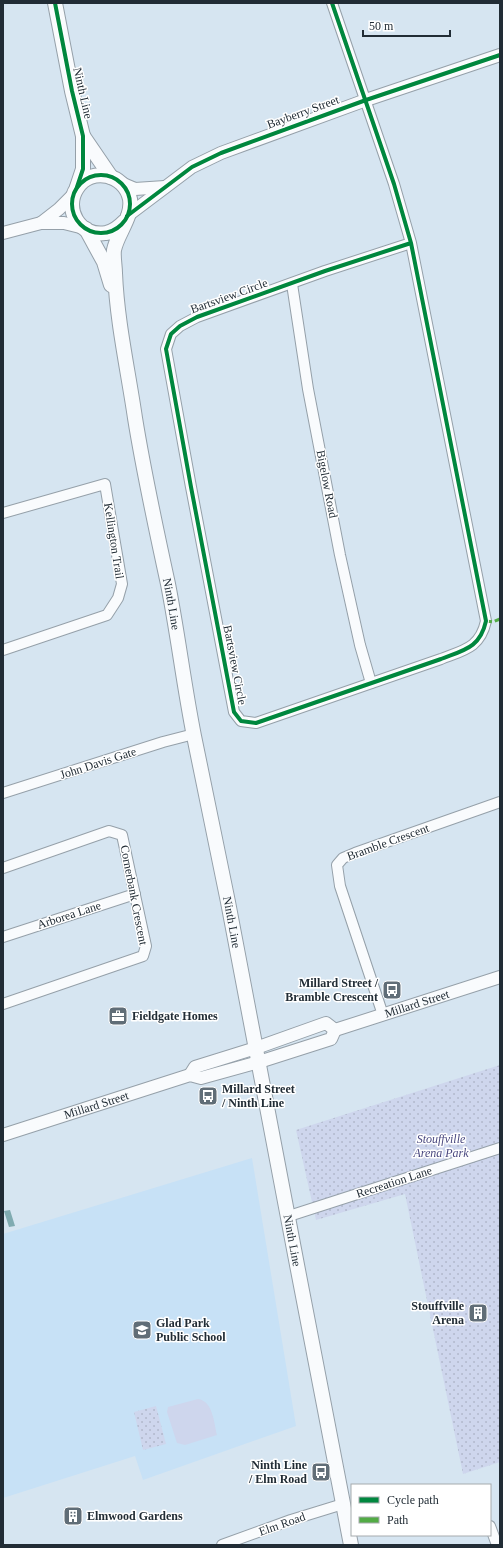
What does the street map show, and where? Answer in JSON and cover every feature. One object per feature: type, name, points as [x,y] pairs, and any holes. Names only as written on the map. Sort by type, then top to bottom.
[{"type":"main road","name":"Ninth Line","points":[[55,3],[72,91],[83,136],[83,169],[75,191]]},
{"type":"main road","name":"Ninth Line","points":[[83,136],[116,180]]},
{"type":"main road","points":[[106,175],[116,180],[125,188],[130,198],[130,210],[126,219],[116,229],[106,233],[92,233],[80,226],[73,215],[71,202],[75,191],[83,181],[94,176],[106,175]]},
{"type":"main road","name":"Ninth Line","points":[[126,219],[114,251],[116,298],[150,501],[169,592],[194,734],[289,1216],[351,1545]]},
{"type":"main road","name":"Ninth Line","points":[[85,229],[104,262],[116,298]]},
{"type":"street","name":"Bartsview Circle","points":[[332,3],[394,184],[411,243],[486,621],[483,632],[477,642],[441,659],[256,723],[241,721],[234,712],[166,349],[172,334],[180,326],[230,305],[325,271],[411,243]]},
{"type":"street","name":"Bayberry Street","points":[[126,219],[165,187],[192,168],[221,153],[366,100],[500,55]]},
{"type":"street","points":[[116,180],[135,189],[165,187]]},
{"type":"street","points":[[41,223],[60,209],[75,191]]},
{"type":"street","points":[[3,233],[41,223],[64,223],[85,229]]},
{"type":"street","name":"Bigelow Road","points":[[292,284],[308,388],[337,540],[360,644],[371,683]]},
{"type":"street","name":"Kellington Trail","points":[[3,513],[105,484],[122,584],[118,598],[107,615],[3,650]]},
{"type":"street","name":"John Davis Gate","points":[[3,793],[163,742],[194,734]]},
{"type":"street","name":"Bramble Crescent","points":[[383,1016],[340,886],[338,865],[343,858],[355,853],[500,802]]},
{"type":"street","name":"Cornerbank Crescent","points":[[3,868],[109,831],[122,835],[146,946],[143,956],[3,1004]]},
{"type":"street","name":"Arborea Lane","points":[[3,937],[135,894]]},
{"type":"street","name":"Millard Street","points":[[3,1135],[190,1075],[200,1078],[259,1062],[331,1039],[335,1030],[383,1016],[500,977]]},
{"type":"street","name":"Millard Street","points":[[190,1075],[195,1067],[256,1048],[326,1023],[335,1030]]},
{"type":"street","name":"Recreation Lane","points":[[289,1216],[500,1148]]},
{"type":"street","name":"Elm Road","points":[[222,1545],[291,1520],[343,1504]]},
{"type":"street","points":[[491,1529],[497,1545]]},
{"type":"shaded area","name":"Glad Park Public School","points":[[252,1158],[296,1426],[143,1480],[135,1456],[3,1498],[3,1234]]},
{"type":"shaded area","points":[[10,1210],[15,1226],[9,1227],[4,1211]]},
{"type":"green space","name":"Stouffville Arena Park","points":[[500,1065],[500,1462],[463,1474],[405,1194],[316,1220],[296,1130]]},
{"type":"green space","points":[[198,1399],[207,1404],[210,1408],[217,1435],[185,1445],[177,1443],[167,1412],[168,1407]]},
{"type":"green space","points":[[156,1406],[166,1444],[143,1450],[134,1412]]},
{"type":"marked path","points":[[486,621],[493,622],[500,619]]},
{"type":"cycle path","points":[[55,3],[72,91],[83,136],[83,169],[77,187]]},
{"type":"cycle path","points":[[332,3],[394,184],[411,243],[486,621],[480,637],[475,643],[457,653],[256,723],[241,721],[234,712],[166,349],[171,334],[180,326],[197,317],[325,271],[411,243]]},
{"type":"cycle path","points":[[127,216],[192,167],[221,153],[366,100],[500,55]]},
{"type":"cycle path","points":[[95,175],[107,175],[122,183],[130,198],[130,204],[130,210],[122,225],[107,233],[95,233],[80,225],[72,210],[72,198],[80,183],[95,175]]},
{"type":"place","name":"Millard Street / Bramble Crescent","points":[[392,990]]},
{"type":"place","name":"Fieldgate Homes","points":[[118,1016]]},
{"type":"place","name":"Millard Street / Ninth Line","points":[[208,1096]]},
{"type":"place","name":"Stouffville Arena","points":[[478,1313]]},
{"type":"place","name":"Glad Park Public School","points":[[142,1330]]},
{"type":"place","name":"Ninth Line / Elm Road","points":[[321,1472]]},
{"type":"place","name":"Elmwood Gardens","points":[[73,1516]]}]
